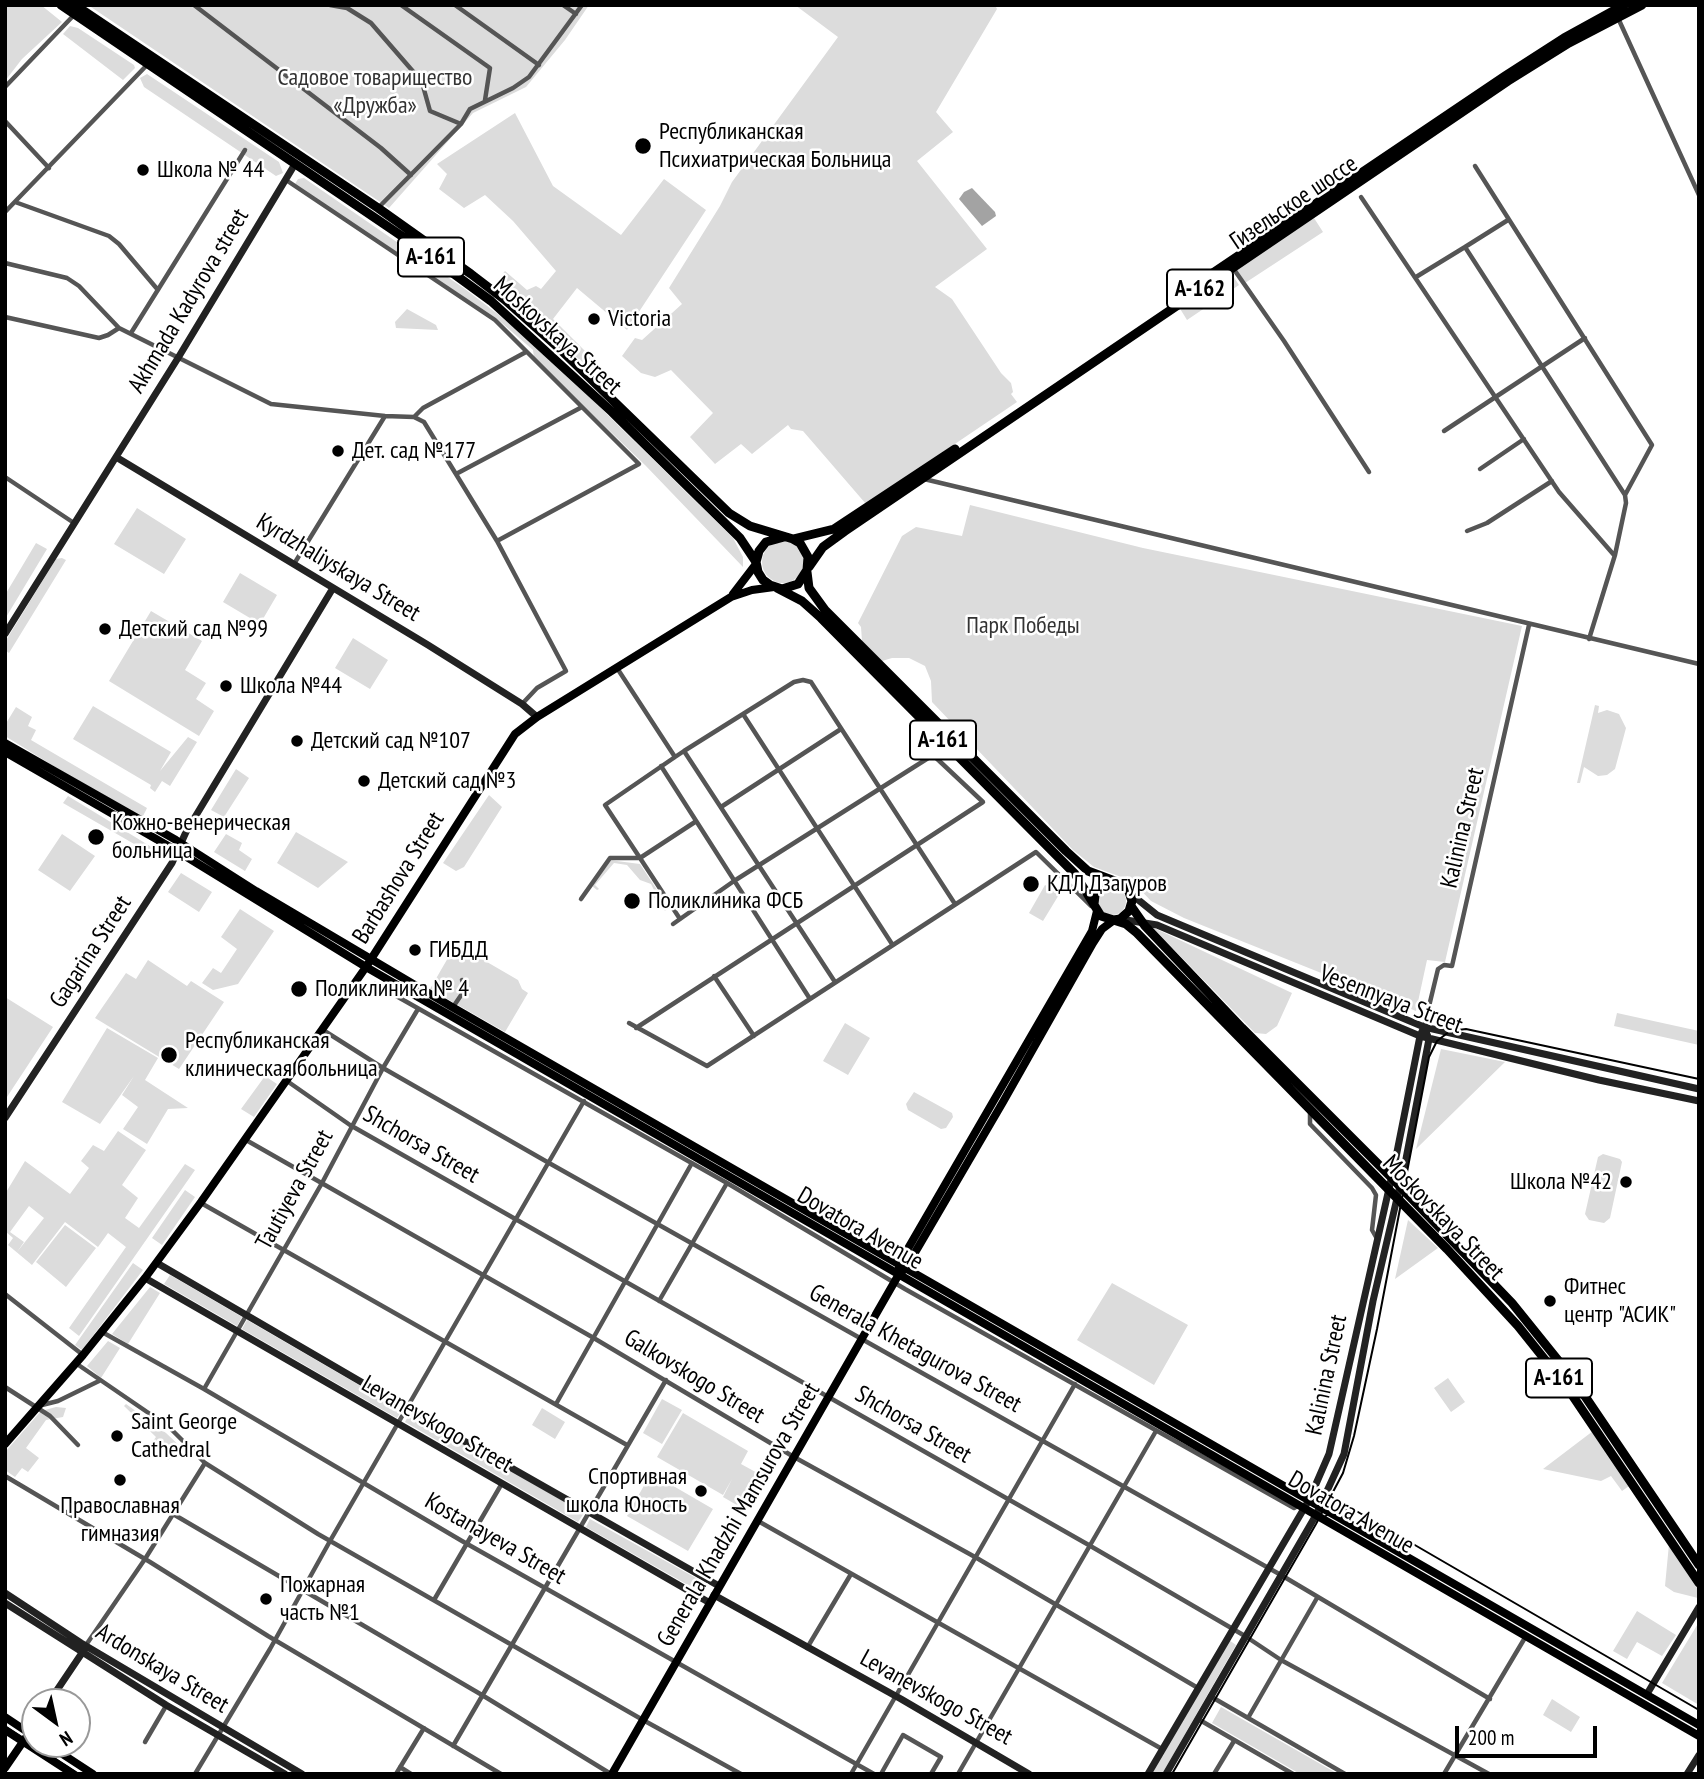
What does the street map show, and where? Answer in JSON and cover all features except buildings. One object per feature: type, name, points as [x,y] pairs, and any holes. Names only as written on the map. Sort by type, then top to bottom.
[{"type":"highway","name":"Moskovskaya Street","points":[[61,5],[74,10],[378,208],[505,300],[562,351],[729,513],[750,526],[788,538]]},
{"type":"highway","name":"Гизельское шоссе","points":[[807,569],[828,544],[1258,241],[1504,76],[1564,38],[1624,5]]},
{"type":"highway","name":"Гизельское шоссе","points":[[788,538],[824,532],[842,524],[1057,384],[1614,11],[1642,5]]},
{"type":"highway","name":"Moskovskaya Street","points":[[74,10],[147,65],[456,274],[508,315],[577,377],[736,533],[756,563]]},
{"type":"highway","points":[[756,563],[763,545],[773,538],[788,538]]},
{"type":"highway","name":"А-161","points":[[788,538],[806,553],[808,585],[814,597],[842,627],[1082,866],[1125,886],[1130,894]]},
{"type":"highway","name":"А-161","points":[[756,563],[760,576],[775,588],[810,607],[1075,874],[1096,909]]},
{"type":"highway","points":[[775,588],[794,586],[803,578],[807,569]]},
{"type":"highway","points":[[1096,909],[1097,890],[1106,883],[1115,882]]},
{"type":"highway","name":"Moskovskaya Street","points":[[1130,894],[1131,906],[1142,922],[1242,1028],[1489,1278],[1542,1339],[1602,1420],[1697,1561]]},
{"type":"highway","points":[[1117,919],[1129,911],[1131,906]]},
{"type":"highway","name":"Moskovskaya Street","points":[[1096,909],[1107,919],[1117,919],[1137,933],[1388,1187],[1518,1326],[1566,1386],[1698,1579]]},
{"type":"main road","name":"Barbashova Street","points":[[731,597],[756,563]]},
{"type":"main road","name":"Barbashova Street","points":[[5,1444],[83,1355],[201,1202],[368,963],[515,734],[537,717],[731,597],[752,590],[775,588]]},
{"type":"main road","name":"Dovatora Avenue","points":[[5,743],[368,963],[899,1274],[1699,1725]]},
{"type":"main road","name":"Dovatora Avenue","points":[[5,752],[179,847]]},
{"type":"main road","name":"Generala Khadzhi Mamsurova Street","points":[[949,1186],[1091,931],[1096,909]]},
{"type":"main road","name":"Generala Khadzhi Mamsurova Street","points":[[612,1774],[949,1186],[1093,943],[1102,929],[1117,919]]},
{"type":"main road","name":"Dovatora Avenue","points":[[368,963],[452,1007],[903,1266],[1304,1504]]},
{"type":"main road","name":"Dovatora Avenue","points":[[1318,1510],[1526,1636],[1699,1736]]},
{"type":"main road","points":[[5,1717],[21,1728]]},
{"type":"main road","points":[[5,1730],[21,1740]]},
{"type":"main road","points":[[5,1768],[21,1744]]},
{"type":"main road","points":[[49,1758],[73,1774]]},
{"type":"main road","points":[[68,1758],[93,1774]]},
{"type":"street","points":[[194,5],[382,148],[411,175]]},
{"type":"street","points":[[330,5],[347,8],[370,23],[418,76],[424,86],[430,111],[461,124]]},
{"type":"street","points":[[401,5],[490,68],[485,101]]},
{"type":"street","points":[[455,5],[538,65]]},
{"type":"street","points":[[563,5],[576,14]]},
{"type":"street","points":[[378,208],[461,124],[470,109],[520,83],[538,65],[582,5]]},
{"type":"street","points":[[5,87],[74,10]]},
{"type":"street","points":[[1614,11],[1699,195]]},
{"type":"street","points":[[5,212],[147,65]]},
{"type":"street","points":[[5,121],[49,168]]},
{"type":"street","points":[[131,333],[245,150]]},
{"type":"street","name":"Akhmada Kadyrova street","points":[[5,634],[178,358],[295,164]]},
{"type":"street","points":[[1475,166],[1652,445],[1625,495]]},
{"type":"street","points":[[286,180],[495,320],[639,464],[496,541]]},
{"type":"street","points":[[1361,197],[1552,481],[1615,555]]},
{"type":"street","points":[[15,202],[109,236],[158,290]]},
{"type":"street","points":[[1416,278],[1508,220]]},
{"type":"street","points":[[1465,247],[1625,495],[1626,503],[1615,555],[1589,639]]},
{"type":"street","points":[[5,263],[54,274],[75,282],[119,328],[271,404],[414,417],[424,422],[496,541],[565,671],[537,688],[522,704]]},
{"type":"street","points":[[1232,267],[1284,341],[1369,472]]},
{"type":"street","points":[[5,317],[99,338],[119,328]]},
{"type":"street","points":[[1444,431],[1585,338]]},
{"type":"street","points":[[414,417],[424,408],[526,352]]},
{"type":"street","points":[[456,474],[582,407]]},
{"type":"street","points":[[294,564],[385,416]]},
{"type":"street","points":[[1480,469],[1524,439]]},
{"type":"street","name":"Kyrdzhaliyskaya Street","points":[[116,457],[522,704],[537,717]]},
{"type":"street","points":[[5,477],[74,523]]},
{"type":"street","points":[[923,479],[1699,664]]},
{"type":"street","points":[[1467,531],[1487,523],[1552,481]]},
{"type":"street","name":"Gagarina Street","points":[[5,1118],[172,863],[333,588]]},
{"type":"street","name":"Kalinina Street","points":[[1148,1774],[1268,1568],[1329,1454],[1377,1238],[1379,1213],[1391,1177],[1420,1036],[1438,969],[1444,965],[1452,967],[1529,625]]},
{"type":"street","points":[[616,667],[675,757]]},
{"type":"street","points":[[680,919],[605,804],[794,682],[807,680],[811,682],[955,904]]},
{"type":"street","points":[[743,714],[892,944]]},
{"type":"street","points":[[721,807],[841,729]]},
{"type":"street","points":[[684,751],[835,982]]},
{"type":"street","points":[[636,1028],[983,802],[933,755],[734,881],[673,924]]},
{"type":"street","points":[[661,766],[810,999]]},
{"type":"street","points":[[581,899],[610,858],[640,858],[695,822]]},
{"type":"street","points":[[629,1023],[707,1066],[1036,852],[1096,909]]},
{"type":"street","name":"Vesennyaya Street","points":[[1130,894],[1157,915],[1424,1027],[1699,1089]]},
{"type":"street","name":"Vesennyaya Street","points":[[1117,919],[1158,926],[1429,1039],[1699,1101]]},
{"type":"street","points":[[714,976],[754,1036]]},
{"type":"street","points":[[452,1007],[466,988],[462,981]]},
{"type":"street","name":"Dovatora Avenue","points":[[375,984],[584,1101],[894,1283],[1156,1431],[1294,1508],[1304,1504]]},
{"type":"street","name":"Tautiyeva Street","points":[[204,1389],[418,1009]]},
{"type":"street","points":[[1424,1027],[1429,1039]]},
{"type":"street","name":"Generala Khetagurova Street","points":[[322,1029],[383,1068],[549,1163],[1281,1575],[1490,1699]]},
{"type":"street","name":"Kalinina Street","points":[[1166,1774],[1318,1510],[1344,1454],[1373,1301],[1429,1039]]},
{"type":"street","name":"Shchorsa Street","points":[[287,1082],[353,1126],[516,1220],[1091,1547],[1245,1636],[1281,1660],[1489,1774]]},
{"type":"street","points":[[195,1774],[275,1641],[584,1101]]},
{"type":"street","points":[[1310,1109],[1310,1124],[1372,1188],[1379,1213]]},
{"type":"street","name":"Galkovskogo Street","points":[[245,1139],[592,1337],[794,1457],[975,1557],[1198,1688]]},
{"type":"street","points":[[556,1404],[692,1163]]},
{"type":"street","points":[[659,1301],[727,1183]]},
{"type":"street","points":[[201,1202],[627,1445]]},
{"type":"street","name":"Levanevskogo Street","points":[[157,1262],[407,1409],[719,1586]]},
{"type":"street","name":"Levanevskogo Street","points":[[145,1278],[579,1529],[895,1696],[1029,1774]]},
{"type":"street","points":[[5,1294],[83,1355]]},
{"type":"street","name":"Kostanayeva Street","points":[[101,1332],[204,1389],[467,1544],[874,1774]]},
{"type":"street","points":[[76,1363],[169,1427],[205,1463],[330,1541],[741,1774]]},
{"type":"street","points":[[453,1746],[666,1380]]},
{"type":"street","points":[[39,1407],[99,1381]]},
{"type":"street","points":[[851,1774],[1075,1384]]},
{"type":"street","points":[[5,1387],[39,1407],[65,1429],[78,1445]]},
{"type":"street","points":[[958,1774],[1156,1431]]},
{"type":"street","points":[[58,1688],[145,1559],[205,1463]]},
{"type":"street","points":[[5,1476],[145,1559],[275,1641],[501,1774]]},
{"type":"street","points":[[434,1600],[501,1485]]},
{"type":"street","points":[[173,1514],[612,1774]]},
{"type":"street","points":[[757,1520],[1162,1750]]},
{"type":"street","points":[[807,1649],[851,1574]]},
{"type":"street","name":"Ardonskaya Street","points":[[5,1593],[166,1705],[302,1774]]},
{"type":"street","points":[[1248,1718],[1317,1598]]},
{"type":"street","name":"Ardonskaya Street","points":[[5,1603],[219,1731],[285,1774]]},
{"type":"street","points":[[1647,1694],[1699,1608]]},
{"type":"street","points":[[1689,1625],[1699,1617]]},
{"type":"street","points":[[1444,1774],[1526,1636]]},
{"type":"street","points":[[1210,1696],[1345,1774]]},
{"type":"street","points":[[145,1742],[166,1705]]},
{"type":"street","points":[[1198,1719],[1293,1774]]},
{"type":"street","points":[[396,1774],[424,1728]]},
{"type":"street","points":[[881,1774],[903,1735],[941,1757],[931,1774]]},
{"type":"street","points":[[1214,1774],[1234,1741]]},
{"type":"street","points":[[1687,1774],[1699,1755]]},
{"type":"street","points":[[400,1767],[411,1774]]},
{"type":"green space","points":[[5,5],[41,5],[62,22],[22,59],[5,81]]},
{"type":"green space","name":"Садовое товарищество «Дружба»","points":[[88,5],[589,5],[565,40],[526,87],[473,113],[389,208]]},
{"type":"green space","points":[[795,5],[995,5],[997,9],[936,112],[953,132],[917,161],[987,249],[935,287],[952,299],[1001,373],[1011,383],[1011,394],[1017,402],[866,504],[803,431],[791,429],[788,425],[752,454],[741,444],[715,464],[690,437],[713,413],[671,370],[655,377],[641,373],[622,356],[635,338],[642,340],[682,304],[669,288],[732,182],[838,37]]},
{"type":"green space","points":[[70,26],[78,28],[135,68],[123,80],[63,34]]},
{"type":"green space","points":[[147,74],[279,162],[283,173],[276,176],[144,87],[140,78]]},
{"type":"green space","points":[[515,113],[553,186],[621,235],[664,179],[706,210],[627,330],[577,288],[553,319],[594,360],[596,369],[593,371],[492,286],[505,271],[527,290],[536,286],[541,289],[556,271],[513,221],[485,195],[464,208],[439,189],[447,174],[437,164]]},
{"type":"green space","points":[[304,178],[465,289],[556,364],[733,538],[743,557],[743,567],[645,465],[534,358],[533,350],[496,318],[295,184],[298,179]]},
{"type":"green space","points":[[1314,218],[1323,232],[1245,283],[1236,269]]},
{"type":"green space","points":[[1231,273],[1239,285],[1187,320],[1179,307]]},
{"type":"green space","points":[[407,309],[436,325],[438,330],[396,328],[395,322]]},
{"type":"green space","name":"Парк Победы","points":[[970,505],[1143,548],[1522,626],[1445,962],[1427,960],[1416,1011],[1184,918],[1151,901],[1136,885],[1124,878],[1094,867],[1073,850],[932,702],[931,681],[925,666],[909,658],[882,661],[862,641],[858,623],[902,536],[916,527],[962,536]]},
{"type":"green space","points":[[137,508],[186,539],[164,574],[114,544]]},
{"type":"green space","points":[[783,541],[798,547],[804,562],[798,577],[783,583],[768,577],[762,562],[768,547]]},
{"type":"green space","points":[[36,543],[47,549],[5,619],[5,595]]},
{"type":"green space","points":[[56,559],[66,560],[9,653],[5,650],[5,642]]},
{"type":"green space","points":[[240,573],[277,595],[260,624],[223,602]]},
{"type":"green space","points":[[151,611],[202,641],[185,670],[206,683],[196,699],[214,711],[199,736],[109,681]]},
{"type":"green space","points":[[353,638],[388,660],[370,689],[335,668]]},
{"type":"green space","points":[[1595,705],[1599,706],[1598,713],[1607,710],[1619,714],[1626,728],[1615,769],[1607,775],[1598,776],[1584,767],[1580,783],[1577,783]]},
{"type":"green space","points":[[93,706],[171,752],[160,771],[188,737],[197,742],[170,786],[162,781],[155,792],[150,788],[151,785],[73,739]]},
{"type":"green space","points":[[16,707],[32,717],[28,726],[36,730],[31,740],[147,808],[141,820],[5,736],[5,725]]},
{"type":"green space","points":[[236,769],[249,778],[224,817],[211,810]]},
{"type":"green space","points":[[489,795],[502,807],[464,867],[456,871],[443,863]]},
{"type":"green space","points":[[68,796],[158,851],[155,856],[63,803]]},
{"type":"green space","points":[[296,832],[348,862],[318,888],[277,863]]},
{"type":"green space","points":[[62,834],[95,856],[70,891],[38,870]]},
{"type":"green space","points":[[226,834],[242,843],[239,850],[252,859],[245,871],[214,852]]},
{"type":"green space","points":[[609,860],[640,864],[669,908],[665,911],[653,896],[651,884],[640,880],[627,865],[614,863],[595,885],[599,889],[592,886]]},
{"type":"green space","points":[[181,873],[212,892],[199,912],[168,892]]},
{"type":"green space","points":[[1045,885],[1060,893],[1043,921],[1029,913]]},
{"type":"green space","points":[[1112,887],[1122,891],[1126,901],[1122,911],[1112,915],[1102,911],[1098,901],[1102,891]]},
{"type":"green space","points":[[240,909],[274,931],[238,984],[213,990],[202,983],[213,968],[221,973],[237,949],[221,937]]},
{"type":"green space","points":[[1152,927],[1292,993],[1277,1026],[1266,1034],[1255,1033]]},
{"type":"green space","points":[[456,944],[518,980],[522,989],[528,993],[505,1032],[430,989]]},
{"type":"green space","points":[[148,960],[187,986],[191,981],[224,1002],[179,1069],[95,1018],[126,973],[136,979]]},
{"type":"green space","points":[[5,997],[53,1027],[5,1100],[6,1061]]},
{"type":"green space","points":[[1617,1013],[1699,1031],[1699,1045],[1614,1026]]},
{"type":"green space","points":[[845,1023],[870,1038],[848,1075],[823,1061]]},
{"type":"green space","points":[[107,1028],[158,1058],[145,1080],[188,1108],[168,1109],[147,1144],[123,1129],[138,1107],[122,1095],[134,1076],[100,1124],[62,1102]]},
{"type":"green space","points":[[1441,1049],[1505,1062],[1416,1149]]},
{"type":"green space","points":[[265,1076],[277,1084],[254,1117],[241,1109]]},
{"type":"green space","points":[[914,1092],[952,1113],[953,1117],[946,1128],[941,1129],[908,1110],[906,1104]]},
{"type":"green space","points":[[118,1131],[146,1150],[122,1185],[138,1198],[125,1218],[139,1228],[185,1164],[195,1170],[79,1336],[69,1328],[126,1247],[108,1233],[98,1247],[65,1222],[32,1265],[8,1245],[13,1238],[5,1231],[5,1194],[25,1161],[70,1194],[89,1168],[81,1161],[93,1145],[104,1151]],"holes":[[[29,1206],[44,1218],[17,1252],[24,1242],[10,1232]]]},
{"type":"green space","points":[[1603,1154],[1622,1162],[1610,1218],[1604,1223],[1589,1220],[1585,1214],[1598,1157]]},
{"type":"green space","points":[[185,1190],[195,1197],[162,1245],[152,1238]]},
{"type":"green space","points":[[1408,1220],[1438,1248],[1395,1279]]},
{"type":"green space","points":[[65,1225],[96,1248],[66,1287],[36,1262]]},
{"type":"green space","points":[[133,1263],[143,1270],[82,1350],[75,1345]]},
{"type":"green space","points":[[170,1275],[242,1317],[237,1326],[164,1284]]},
{"type":"green space","points":[[1112,1283],[1188,1325],[1154,1385],[1077,1340]]},
{"type":"green space","points":[[150,1287],[160,1293],[128,1344],[112,1334]]},
{"type":"green space","points":[[247,1320],[402,1410],[397,1418],[242,1329]]},
{"type":"green space","points":[[108,1341],[120,1348],[101,1378],[87,1366]]},
{"type":"green space","points":[[1448,1378],[1465,1402],[1451,1412],[1434,1388]]},
{"type":"green space","points":[[662,1399],[682,1410],[662,1444],[643,1433]]},
{"type":"green space","points":[[126,1404],[183,1449],[168,1460],[153,1441],[156,1437],[124,1406]]},
{"type":"green space","points":[[56,1407],[66,1408],[63,1417],[46,1420],[26,1448],[39,1458],[28,1472],[22,1468],[15,1477],[5,1470],[5,1452],[41,1411]]},
{"type":"green space","points":[[542,1408],[565,1422],[555,1439],[532,1425]]},
{"type":"green space","points":[[410,1413],[584,1513],[578,1522],[405,1422]]},
{"type":"green space","points":[[683,1413],[748,1451],[741,1464],[761,1475],[742,1508],[723,1497],[732,1479],[723,1495],[657,1457]]},
{"type":"green space","points":[[1593,1431],[1629,1486],[1622,1491],[1611,1476],[1601,1481],[1543,1469]]},
{"type":"green space","points":[[651,1473],[713,1509],[688,1551],[627,1516]]},
{"type":"green space","points":[[590,1519],[705,1583],[700,1592],[586,1527]]},
{"type":"green space","points":[[1669,1544],[1699,1588],[1698,1598],[1674,1592],[1665,1586]]},
{"type":"green space","points":[[1637,1611],[1676,1635],[1662,1656],[1637,1642],[1627,1659],[1613,1651]]},
{"type":"green space","points":[[1699,1622],[1699,1705],[1662,1683]]},
{"type":"green space","points":[[1229,1640],[1236,1645],[1162,1774],[1151,1774]]},
{"type":"green space","points":[[1552,1699],[1580,1717],[1571,1732],[1543,1715]]},
{"type":"green space","points":[[1221,1707],[1338,1774],[1300,1774],[1212,1723]]},
{"type":"shaded area","points":[[972,188],[995,212],[996,216],[982,226],[959,199],[964,192]]},
{"type":"tram line","points":[[1172,1774],[1343,1473],[1354,1436],[1377,1329],[1429,1057],[1437,1041],[1450,1031],[1466,1029],[1699,1079]]},
{"type":"tram line","points":[[1321,1519],[1335,1510],[1358,1512],[1699,1710]]},
{"type":"tram line","points":[[5,1726],[79,1774]]},
{"type":"place","name":"Республиканская Психиатрическая Больница","points":[[643,146]]},
{"type":"place","name":"Школа № 44","points":[[143,170]]},
{"type":"place","name":"Victoria","points":[[594,319]]},
{"type":"place","name":"Дет. сад №177","points":[[338,451]]},
{"type":"place","name":"Детский сад №99","points":[[105,629]]},
{"type":"place","name":"Школа №44","points":[[226,686]]},
{"type":"place","name":"Детский сад №107","points":[[297,741]]},
{"type":"place","name":"Детский сад №3","points":[[364,781]]},
{"type":"place","name":"Кожно-венерическая больница","points":[[96,837]]},
{"type":"place","name":"КДЛ Дзагуров","points":[[1031,884]]},
{"type":"place","name":"Поликлиника ФСБ","points":[[632,901]]},
{"type":"place","name":"ГИБДД","points":[[415,950]]},
{"type":"place","name":"Поликлиника № 4","points":[[299,989]]},
{"type":"place","name":"Республиканская клиническая больница","points":[[169,1055]]},
{"type":"place","name":"Школа №42","points":[[1626,1182]]},
{"type":"place","name":"Фитнес центр \"АСИК\"","points":[[1550,1301]]},
{"type":"place","name":"Saint George Cathedral","points":[[117,1436]]},
{"type":"place","name":"Православная гимназия","points":[[120,1480]]},
{"type":"place","name":"Спортивная школа Юность","points":[[701,1491]]},
{"type":"place","name":"Пожарная часть №1","points":[[266,1599]]}]
